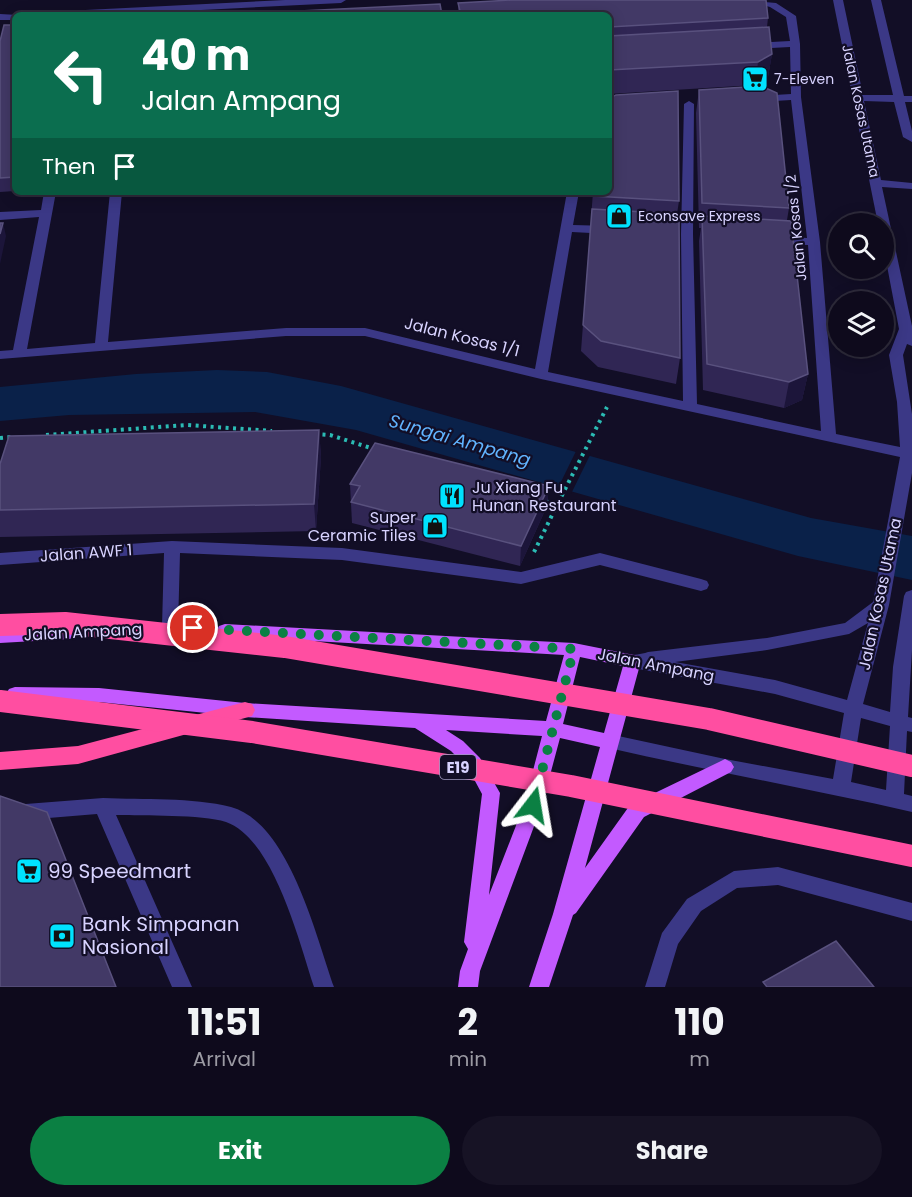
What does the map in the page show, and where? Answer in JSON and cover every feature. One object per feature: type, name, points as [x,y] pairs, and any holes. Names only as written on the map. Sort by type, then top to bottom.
[{"type":"highway","points":[[0,625],[65,623],[285,647],[709,719],[912,765]]},
{"type":"highway","name":"E19","points":[[0,701],[252,732],[547,782],[912,856]]},
{"type":"highway","points":[[0,761],[78,755],[245,710]]},
{"type":"main road","name":"Jalan Ampang","points":[[0,637],[170,627],[574,649],[633,661]]},
{"type":"main road","points":[[469,979],[533,805],[574,649]]},
{"type":"main road","points":[[539,987],[564,914],[609,741],[633,661]]},
{"type":"main road","points":[[0,694],[99,695],[245,710],[552,729],[609,741]]},
{"type":"main road","points":[[418,721],[457,746],[474,763],[491,793],[482,891],[469,979]]},
{"type":"main road","points":[[564,914],[637,811],[725,767]]},
{"type":"street","points":[[152,12],[341,0]]},
{"type":"street","name":"Jalan Kosas 1/2","points":[[749,0],[774,5],[791,16],[795,44],[796,97],[814,242],[829,437]]},
{"type":"street","points":[[876,0],[908,136],[912,139]]},
{"type":"street","name":"Jalan Kosas Utama","points":[[836,2],[908,326],[896,355],[904,402],[907,461],[882,597],[853,711],[841,788]]},
{"type":"street","points":[[737,47],[795,44]]},
{"type":"street","points":[[749,100],[796,97]]},
{"type":"street","points":[[858,98],[912,99]]},
{"type":"street","points":[[690,104],[687,234],[690,408]]},
{"type":"street","points":[[876,183],[912,186]]},
{"type":"street","points":[[20,354],[49,195]]},
{"type":"street","points":[[100,346],[116,195]]},
{"type":"street","points":[[541,375],[572,195]]},
{"type":"street","points":[[0,216],[46,213]]},
{"type":"street","points":[[567,228],[621,230]]},
{"type":"street","points":[[768,239],[814,242]]},
{"type":"street","name":"Jalan Kosas 1/1","points":[[0,356],[286,332],[365,332],[615,392],[829,437],[907,461]]},
{"type":"street","points":[[170,627],[172,548]]},
{"type":"street","name":"Jalan AWF 1","points":[[0,559],[172,548],[342,554],[521,578]]},
{"type":"street","points":[[521,578],[600,559],[701,585]]},
{"type":"street","points":[[633,661],[767,644],[849,628],[882,597]]},
{"type":"street","name":"Jalan Kosas Utama","points":[[903,802],[906,724],[902,667],[911,604]]},
{"type":"street","name":"Jalan Ampang","points":[[633,661],[775,687],[853,711],[906,724]]},
{"type":"street","points":[[609,741],[725,767],[903,802]]},
{"type":"street","points":[[0,814],[102,806],[205,811],[230,815],[256,831],[287,880],[324,987]]},
{"type":"street","points":[[102,806],[182,987]]},
{"type":"street","points":[[655,987],[669,940],[694,905],[734,880],[778,876],[912,912]]},
{"type":"path","points":[[521,578],[615,392]]},
{"type":"path","points":[[35,436],[187,425],[282,432]]},
{"type":"path","points":[[306,434],[330,435],[375,449]]},
{"type":"path","points":[[0,438],[12,437]]},
{"type":"path","points":[[534,498],[557,504]]},
{"type":"water","name":"Sungai Ampang","points":[[217,370],[267,372],[341,386],[811,518],[912,536],[912,580],[798,556],[356,430],[255,412],[69,415],[0,421],[0,387],[136,374]]},
{"type":"pier","points":[[577,449],[591,453],[571,494],[557,490]]},
{"type":"building","points":[[512,0],[766,0],[768,18],[612,27],[612,12],[460,12],[458,3]]},
{"type":"building","points":[[440,4],[441,12],[279,12]]},
{"type":"building","points":[[4,25],[12,25],[12,177],[0,178],[0,41]]},
{"type":"building","points":[[769,27],[772,54],[758,62],[612,70],[612,36]]},
{"type":"building","points":[[761,86],[777,93],[789,208],[702,203],[699,90]]},
{"type":"building","points":[[678,91],[679,201],[593,196],[612,195],[612,97]]},
{"type":"building","points":[[592,209],[679,214],[680,358],[601,341],[583,325]]},
{"type":"building","points":[[702,216],[791,221],[808,374],[789,382],[707,364]]},
{"type":"building","points":[[319,430],[314,504],[0,510],[0,464],[9,436]]},
{"type":"building","points":[[375,443],[549,486],[521,546],[351,502],[360,486],[350,484]]},
{"type":"building","points":[[0,796],[47,812],[116,987],[0,987]]},
{"type":"building","points":[[836,941],[874,987],[767,987],[763,982]]},
{"type":"place","name":"7-Eleven","points":[[755,79]]},
{"type":"place","name":"Econsave Express","points":[[619,216]]},
{"type":"place","name":"Ju Xiang Fu Hunan Restaurant","points":[[452,496]]},
{"type":"place","name":"Super Ceramic Tiles","points":[[435,526]]},
{"type":"place","name":"99 Speedmart","points":[[29,871]]},
{"type":"place","name":"Bank Simpanan Nasional","points":[[62,936]]},
{"type":"route","points":[[193,628],[574,649],[533,805]]}]
